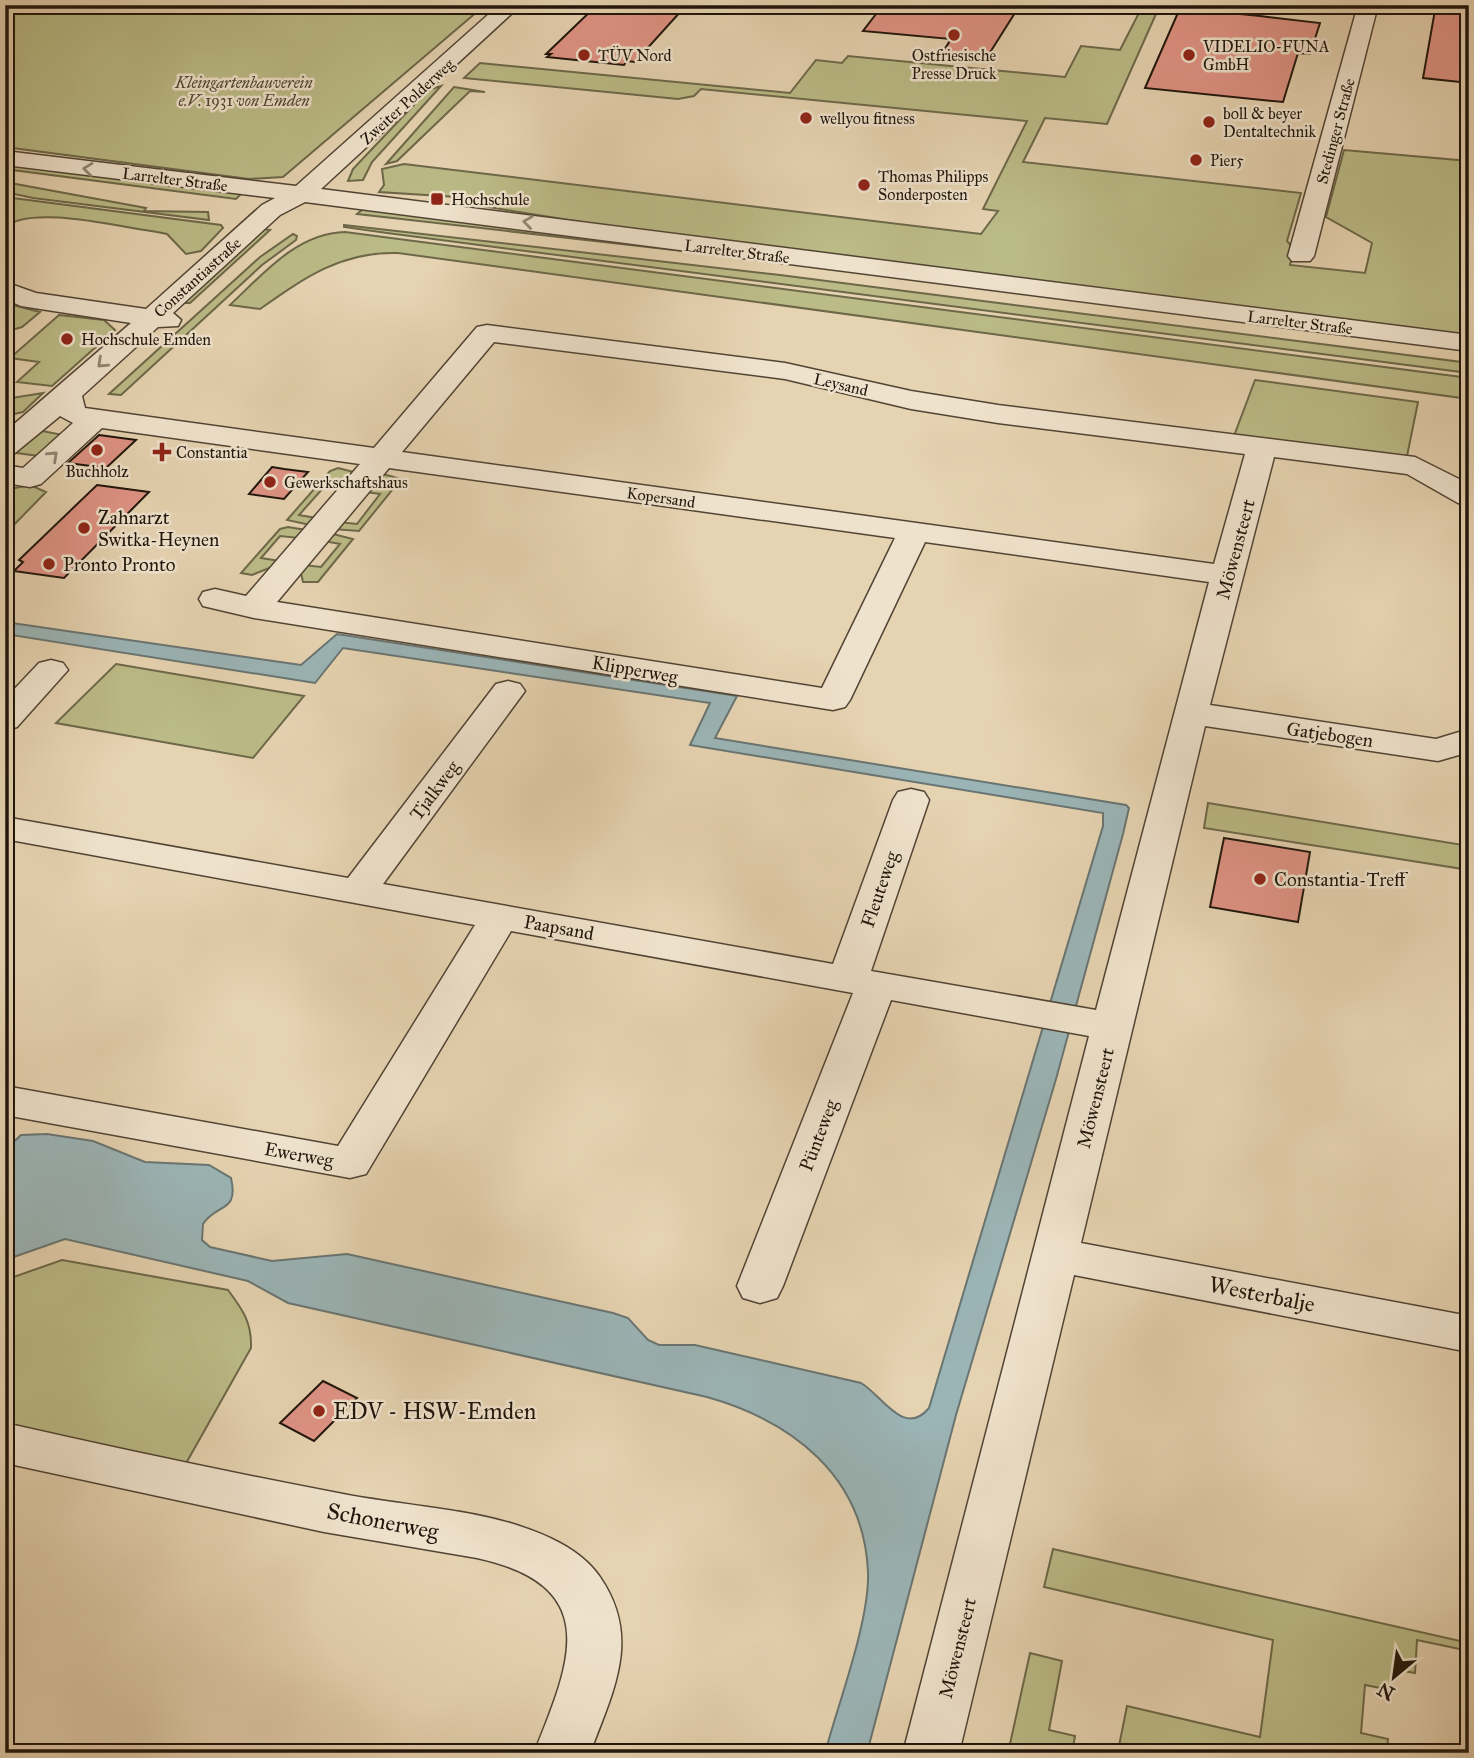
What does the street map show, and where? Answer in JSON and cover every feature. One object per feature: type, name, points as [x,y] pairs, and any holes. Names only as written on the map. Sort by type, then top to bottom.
[{"type":"street","name":"Zweiter Polderweg","points":[[300,204],[511,5]]},
{"type":"street","name":"Stedinger Straße","points":[[1301,256],[1368,5]]},
{"type":"street","name":"Larrelter Straße","points":[[5,159],[300,204],[722,262],[1469,358]]},
{"type":"street","name":"Larrelter Straße","points":[[5,175],[271,210],[300,204],[1469,343]]},
{"type":"street","name":"Constantiastraße","points":[[95,418],[88,412],[90,404],[300,204]]},
{"type":"street","name":"Constantiastraße","points":[[5,447],[68,394],[271,210]]},
{"type":"street","points":[[5,290],[30,300],[179,322]]},
{"type":"street","name":"Leysand","points":[[380,459],[487,333],[785,371],[911,400],[998,414],[1415,466],[1469,498]]},
{"type":"street","points":[[68,394],[68,408],[76,415],[95,418]]},
{"type":"street","points":[[5,474],[30,478],[95,418]]},
{"type":"street","name":"Kopersand","points":[[95,418],[1227,575]]},
{"type":"street","name":"Möwensteert","points":[[931,1753],[1055,1255],[1076,1020],[1191,713],[1262,445]]},
{"type":"street","points":[[254,608],[380,459]]},
{"type":"street","name":"Klipperweg","points":[[215,599],[254,608],[833,700],[914,532]]},
{"type":"street","points":[[5,720],[51,670]]},
{"type":"street","name":"Tjalkweg","points":[[359,890],[508,691]]},
{"type":"street","name":"Gatjebogen","points":[[1191,713],[1438,750],[1469,740]]},
{"type":"street","name":"Fleuteweg","points":[[862,981],[911,800]]},
{"type":"street","name":"Paapsand","points":[[5,828],[1076,1020]]},
{"type":"street","name":"Ewerweg","points":[[5,1100],[350,1163],[500,916]]},
{"type":"street","name":"Pünteweg","points":[[760,1286],[862,981]]},
{"type":"street","name":"Westerbalje","points":[[1055,1255],[1469,1334]]},
{"type":"street","name":"Schonerweg","points":[[5,1443],[368,1520],[509,1545],[541,1558],[568,1577],[586,1600],[595,1626],[597,1652],[562,1753]]},
{"type":"green space","name":"Kleingartenbauverein e.V. 1931 von Emden","points":[[5,5],[485,5],[283,177],[249,179],[5,147]]},
{"type":"green space","points":[[1143,5],[1160,5],[1107,124],[1045,118],[1023,162],[1301,193],[1287,241],[1294,249],[1290,265],[1365,273],[1372,243],[1326,217],[1344,150],[1469,161],[1469,338],[594,224],[482,206],[484,203],[456,200],[457,197],[379,192],[384,185],[382,169],[404,164],[981,234],[998,211],[983,209],[1027,121],[701,89],[694,96],[678,99],[464,78],[480,63],[790,93],[816,60],[842,63],[848,56],[1065,77],[1081,46],[1120,50]]},
{"type":"green space","points":[[441,86],[372,162],[363,180],[348,181],[353,169],[428,90]]},
{"type":"green space","points":[[454,87],[485,92],[470,91],[397,161],[386,164]]},
{"type":"green space","points":[[5,163],[242,193],[236,199],[5,169]]},
{"type":"green space","points":[[5,182],[146,208],[144,211],[208,212],[209,220],[33,198],[5,192]]},
{"type":"green space","points":[[5,197],[221,225],[223,228],[201,251],[186,254],[167,234],[78,219],[35,218],[18,220],[5,227]]},
{"type":"green space","points":[[363,209],[789,263],[357,214]]},
{"type":"green space","points":[[344,225],[780,275],[1469,363],[1469,373],[387,233]]},
{"type":"green space","points":[[262,229],[270,230],[190,303],[181,303]]},
{"type":"green space","points":[[345,232],[1469,378],[1469,399],[398,253],[359,257],[341,262],[308,277],[260,309],[230,305],[296,247],[311,239]]},
{"type":"green space","points":[[293,234],[297,236],[296,240],[262,265],[121,395],[109,394],[260,257]]},
{"type":"green space","points":[[5,303],[40,312],[22,327],[5,332]]},
{"type":"green space","points":[[59,315],[104,320],[115,330],[52,386],[17,382],[39,362],[10,358]]},
{"type":"green space","points":[[1255,380],[1418,402],[1406,461],[1234,436]]},
{"type":"green space","points":[[43,393],[23,412],[5,416],[5,399]]},
{"type":"green space","points":[[37,430],[63,435],[39,456],[9,452]]},
{"type":"green space","points":[[338,468],[354,472],[341,489],[324,487],[299,515],[316,518],[310,525],[287,520],[330,471]]},
{"type":"green space","points":[[383,474],[401,479],[359,531],[332,529],[338,522],[357,524],[380,494],[366,492]]},
{"type":"green space","points":[[30,485],[46,492],[5,534],[5,490]]},
{"type":"green space","points":[[288,527],[306,530],[299,538],[280,536],[261,558],[280,561],[277,565],[252,575],[241,573],[280,529]]},
{"type":"green space","points":[[329,533],[353,539],[318,582],[303,582],[300,569],[304,565],[321,567],[340,544],[324,541]]},
{"type":"green space","points":[[116,664],[304,696],[253,758],[56,723]]},
{"type":"green space","points":[[1208,803],[1469,846],[1469,870],[1204,828]]},
{"type":"green space","points":[[62,1260],[228,1290],[242,1311],[250,1331],[251,1348],[176,1481],[5,1443],[5,1280]]},
{"type":"green space","points":[[1053,1549],[1469,1643],[1469,1651],[1417,1640],[1415,1673],[1393,1669],[1391,1690],[1365,1685],[1361,1733],[1388,1739],[1387,1753],[1145,1753],[1119,1746],[1127,1706],[1260,1737],[1273,1640],[1044,1587]]},
{"type":"green space","points":[[1030,1653],[1062,1661],[1049,1730],[1075,1736],[1072,1753],[1008,1753]]},
{"type":"water","points":[[5,622],[301,665],[337,634],[737,696],[715,738],[1126,805],[1129,808],[1056,1079],[956,1415],[867,1753],[825,1753],[864,1614],[868,1572],[863,1538],[853,1508],[838,1481],[818,1458],[794,1438],[738,1407],[707,1397],[288,1303],[248,1281],[65,1239],[5,1260],[5,1150],[21,1135],[47,1134],[93,1141],[145,1162],[209,1165],[231,1178],[233,1189],[229,1202],[203,1224],[202,1240],[210,1247],[272,1261],[347,1254],[613,1313],[628,1318],[648,1340],[659,1345],[695,1345],[861,1383],[894,1412],[911,1419],[920,1416],[929,1408],[1103,826],[1103,813],[690,745],[710,703],[343,648],[315,683],[5,634]]},
{"type":"building","points":[[597,5],[682,10],[635,62],[627,61],[624,65],[547,57],[551,54],[546,54]]},
{"type":"building","name":"Ostfriesische Presse Druck","points":[[883,5],[1020,5],[984,62],[939,58],[951,39],[863,31]]},
{"type":"building","name":"VIDELIO-FUNA GmbH","points":[[1180,8],[1320,23],[1310,54],[1298,53],[1283,102],[1145,88]]},
{"type":"building","points":[[1435,10],[1469,14],[1469,83],[1423,78]]},
{"type":"building","name":"Buchholz","points":[[99,435],[136,440],[106,468],[68,463]]},
{"type":"building","name":"Gewerkschaftshaus","points":[[272,467],[308,472],[284,499],[249,494]]},
{"type":"building","points":[[97,485],[149,492],[64,578],[14,571],[23,562],[19,560]]},
{"type":"building","name":"Constantia-Treff","points":[[1224,838],[1310,852],[1298,922],[1210,907]]},
{"type":"building","name":"EDV - HSW-Emden","points":[[323,1381],[357,1398],[314,1441],[280,1423]]},
{"type":"place","name":"Ostfriesische Presse Druck","points":[[954,35]]},
{"type":"place","name":"TÜV Nord","points":[[584,55]]},
{"type":"place","name":"VIDELIO-FUNA GmbH","points":[[1189,55]]},
{"type":"place","name":"wellyou fitness","points":[[806,118]]},
{"type":"place","name":"boll & beyer Dentaltechnik","points":[[1209,122]]},
{"type":"place","name":"Pier5","points":[[1196,160]]},
{"type":"place","name":"Thomas Philipps Sonderposten","points":[[864,185]]},
{"type":"place","name":"Hochschule","points":[[437,199]]},
{"type":"place","name":"Hochschule Emden","points":[[67,339]]},
{"type":"place","name":"Buchholz","points":[[97,450]]},
{"type":"place","name":"Constantia","points":[[162,452]]},
{"type":"place","name":"Gewerkschaftshaus","points":[[270,482]]},
{"type":"place","name":"Zahnarzt Switka-Heynen","points":[[84,528]]},
{"type":"place","name":"Pronto Pronto","points":[[49,564]]},
{"type":"place","name":"Constantia-Treff","points":[[1260,879]]},
{"type":"place","name":"EDV - HSW-Emden","points":[[319,1411]]}]
